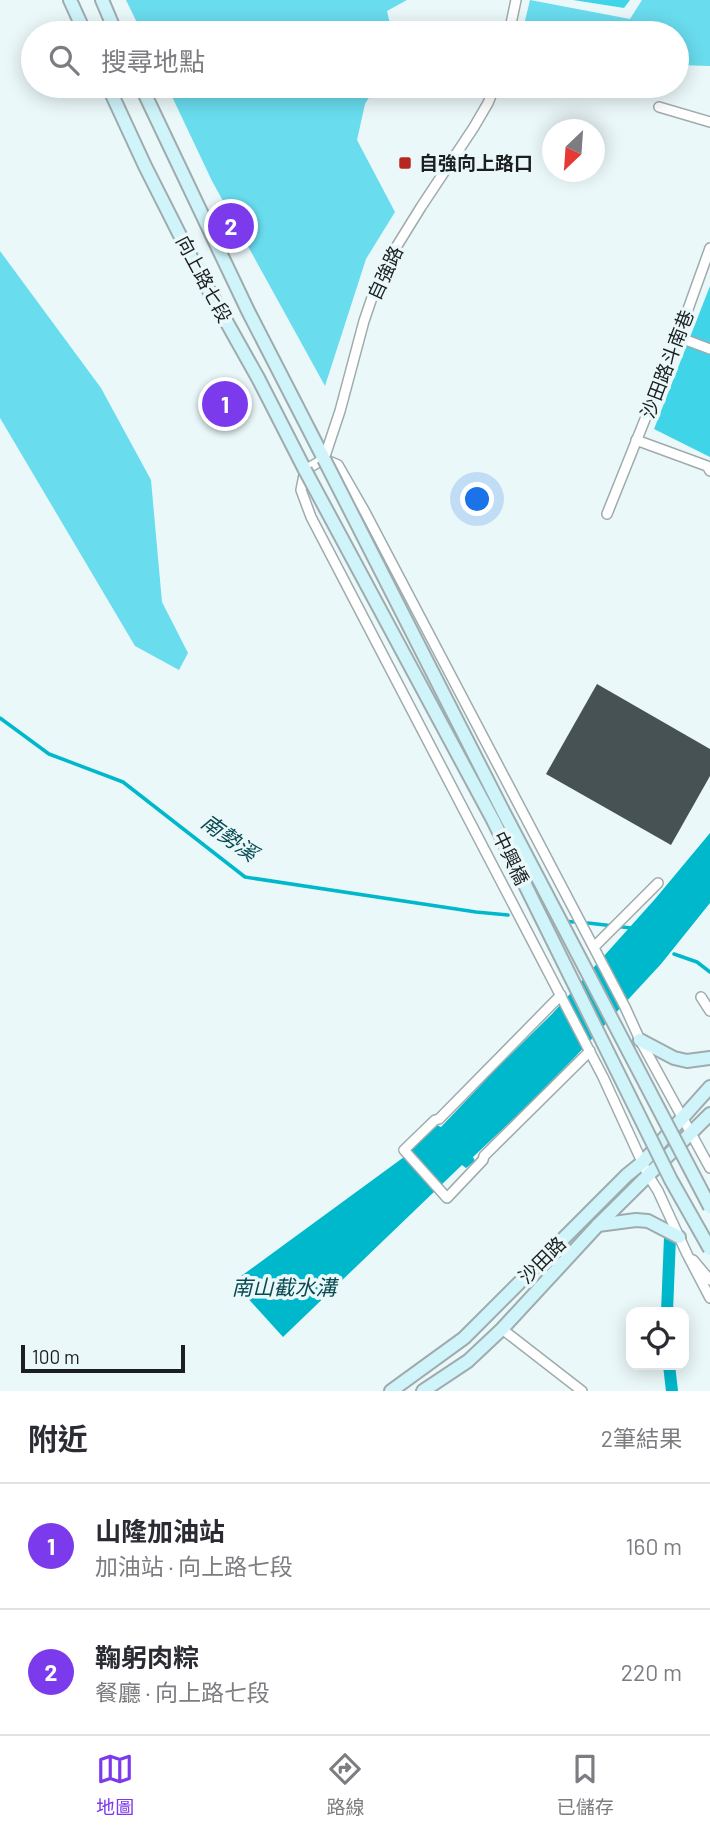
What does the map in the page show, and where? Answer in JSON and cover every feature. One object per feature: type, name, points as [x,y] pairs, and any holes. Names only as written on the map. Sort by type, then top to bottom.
[{"type":"main road","points":[[70,0],[80,21]]},
{"type":"main road","points":[[102,0],[111,21]]},
{"type":"main road","name":"向上路七段","points":[[114,98],[198,271],[258,378],[305,470]]},
{"type":"main road","name":"向上路七段","points":[[147,98],[248,311],[324,459]]},
{"type":"main road","name":"中興橋","points":[[324,459],[504,813],[710,1207]]},
{"type":"main road","name":"中興橋","points":[[305,470],[492,820],[671,1180],[710,1248]]},
{"type":"main road","points":[[640,1040],[674,1058],[710,1058]]},
{"type":"main road","name":"沙田路","points":[[398,1390],[464,1338],[643,1162],[710,1087]]},
{"type":"main road","name":"沙田路","points":[[423,1391],[468,1361],[502,1329],[598,1225],[710,1114]]},
{"type":"main road","points":[[598,1225],[648,1221],[679,1237]]},
{"type":"street","points":[[512,21],[516,0]]},
{"type":"street","name":"自強路","points":[[324,459],[341,411],[364,321],[378,280],[395,248],[490,98]]},
{"type":"street","points":[[659,107],[710,122]]},
{"type":"street","name":"沙田路斗南巷","points":[[607,514],[678,337],[710,248]]},
{"type":"street","points":[[678,337],[710,349]]},
{"type":"street","name":"沙田路斗南巷","points":[[636,440],[709,468]]},
{"type":"street","points":[[710,1168],[640,1040],[594,947],[359,502],[338,465],[324,459],[305,470],[300,490],[311,517],[590,1051],[710,1298]]},
{"type":"street","points":[[594,947],[658,883]]},
{"type":"street","points":[[561,995],[439,1119],[404,1150],[447,1198],[484,1156],[590,1051]]},
{"type":"street","points":[[701,997],[710,1011]]},
{"type":"street","points":[[687,1254],[710,1280]]},
{"type":"street","points":[[502,1329],[582,1391]]},
{"type":"shaded area","points":[[126,0],[407,0],[387,11],[389,21],[136,21]]},
{"type":"shaded area","points":[[530,0],[630,19],[642,0],[710,0],[710,66],[689,65],[689,21],[525,21]]},
{"type":"shaded area","points":[[573,0],[630,0],[624,8]]},
{"type":"shaded area","points":[[173,98],[369,98],[357,140],[395,212],[366,259],[325,386],[212,181]]},
{"type":"shaded area","points":[[0,251],[101,388],[151,480],[162,602],[188,653],[179,670],[135,646],[0,418]]},
{"type":"shaded area","points":[[710,286],[710,457],[654,429]]},
{"type":"water","name":"南山截水溝","points":[[710,833],[710,903],[661,964],[576,1056],[473,1157],[475,1161],[466,1168],[462,1165],[283,1337],[233,1282],[404,1157],[437,1125],[441,1127],[552,1014]]},
{"type":"building","points":[[597,684],[710,749],[710,776],[671,845],[546,774]]},
{"type":"waterway","name":"南勢溪","points":[[0,718],[49,754],[123,782],[245,877],[508,915]]},
{"type":"waterway","name":"南勢溪","points":[[563,921],[574,922]]},
{"type":"waterway","name":"南勢溪","points":[[588,923],[631,928]]},
{"type":"waterway","name":"南勢溪","points":[[674,954],[697,962],[710,972]]},
{"type":"waterway","name":"南勢溪","points":[[667,1307],[670,1237]]},
{"type":"waterway","name":"南勢溪","points":[[670,1370],[672,1391]]},
{"type":"place","name":"自強向上路口","points":[[405,163]]},
{"type":"place","name":"鞠躬肉粽","points":[[231,226]]},
{"type":"place","name":"山隆加油站","points":[[225,404]]}]
